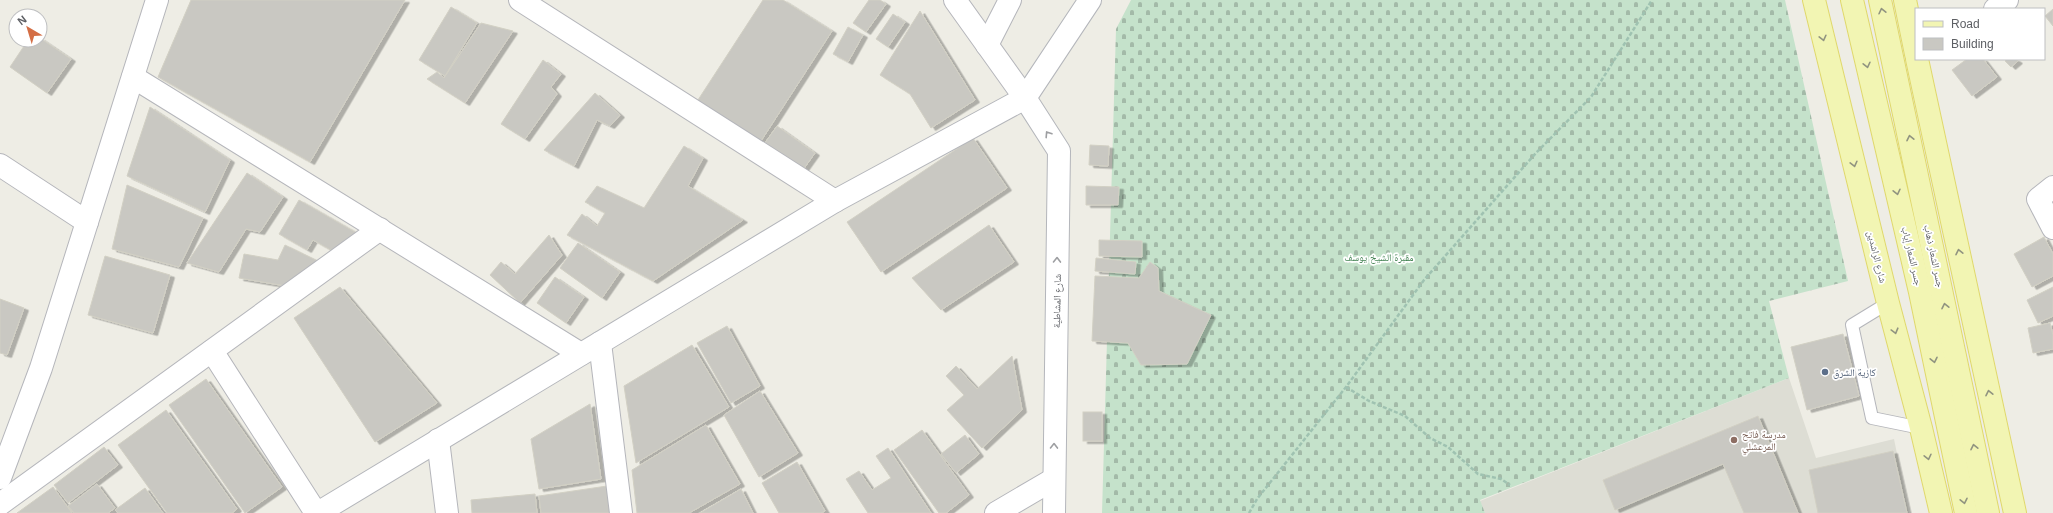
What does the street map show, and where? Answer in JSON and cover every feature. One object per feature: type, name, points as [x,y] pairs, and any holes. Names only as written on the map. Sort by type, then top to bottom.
[{"type":"main road","name":"شارع الراشدين","points":[[1814,0],[1888,302],[1922,428],[1941,513]]},
{"type":"main road","name":"جسر الشعار إياب","points":[[1852,0],[1920,292],[1966,513]]},
{"type":"main road","name":"جسر الشعار ذهاب","points":[[1880,0],[1988,513]]},
{"type":"main road","points":[[1905,0],[1915,40]]},
{"type":"main road","points":[[1920,60],[2015,513]]},
{"type":"street","points":[[0,478],[41,368],[157,0]]},
{"type":"street","points":[[520,0],[835,201]]},
{"type":"street","name":"شارع المشاطية","points":[[955,0],[1025,98],[1059,152],[1054,513]]},
{"type":"street","points":[[987,45],[1010,0]]},
{"type":"street","points":[[212,351],[317,513],[835,201],[1025,98],[1090,0]]},
{"type":"street","points":[[1996,8],[2007,0]]},
{"type":"street","points":[[133,77],[380,229],[590,348],[621,513]]},
{"type":"street","points":[[0,165],[87,222]]},
{"type":"street","points":[[2053,187],[2038,199],[2053,228]]},
{"type":"street","points":[[0,504],[380,229]]},
{"type":"street","points":[[438,440],[447,513]]},
{"type":"street","points":[[996,513],[1054,479]]},
{"type":"lane","points":[[1888,302],[1852,325],[1872,418],[1922,428]]},
{"type":"path","points":[[1249,513],[1257,499],[1346,387],[1424,280],[1536,153],[1591,97],[1652,0]]},
{"type":"path","points":[[1346,387],[1369,401],[1405,416],[1430,438],[1448,447],[1478,474],[1501,479],[1510,485]]},
{"type":"shaded area","points":[[1789,378],[1816,458],[1894,439],[1909,513],[1485,513],[1480,501]]},
{"type":"green space","name":"مقبرة الشيخ يوسف","points":[[1131,0],[1785,0],[1848,281],[1769,301],[1789,378],[1480,500],[1485,513],[1102,513],[1116,29]]},
{"type":"building","points":[[191,0],[405,0],[310,162],[158,77]]},
{"type":"building","points":[[763,0],[783,0],[832,31],[759,144],[696,103]]},
{"type":"building","points":[[869,0],[880,0],[886,4],[866,32],[853,23]]},
{"type":"building","points":[[451,7],[477,23],[445,76],[419,60]]},
{"type":"building","points":[[2053,9],[2053,26],[2045,16]]},
{"type":"building","points":[[920,11],[975,100],[931,128],[910,94],[880,75]]},
{"type":"building","points":[[893,14],[905,22],[888,47],[876,39]]},
{"type":"building","points":[[481,23],[513,31],[465,103],[427,79],[437,72],[444,78]]},
{"type":"building","points":[[848,27],[863,35],[848,62],[833,54]]},
{"type":"building","points":[[48,43],[71,59],[47,93],[10,67],[23,48],[48,48]]},
{"type":"building","points":[[543,60],[561,74],[551,87],[557,94],[525,139],[501,124]]},
{"type":"building","points":[[1966,60],[1984,60],[1997,77],[1972,96],[1952,70]]},
{"type":"building","points":[[2016,60],[2018,61],[2011,67],[2005,61]]},
{"type":"building","points":[[595,93],[620,115],[610,126],[597,120],[574,166],[544,150]]},
{"type":"building","points":[[150,107],[230,160],[205,212],[127,176]]},
{"type":"building","points":[[777,126],[815,153],[800,174],[762,147]]},
{"type":"building","points":[[973,138],[1007,188],[881,272],[847,222]]},
{"type":"building","points":[[1090,145],[1109,146],[1108,166],[1089,165]]},
{"type":"building","points":[[684,146],[703,158],[688,186],[743,220],[653,281],[567,235],[582,214],[597,226],[605,213],[585,202],[597,186],[644,208]]},
{"type":"building","points":[[247,173],[283,197],[260,232],[246,229],[219,272],[187,263]]},
{"type":"building","points":[[127,185],[203,218],[179,267],[112,249]]},
{"type":"building","points":[[1086,186],[1119,187],[1118,205],[1086,205]]},
{"type":"building","points":[[299,200],[362,236],[336,253],[313,240],[307,250],[279,234]]},
{"type":"building","points":[[989,225],[1014,262],[941,310],[912,278]]},
{"type":"building","points":[[549,235],[562,255],[520,303],[490,275],[501,262],[515,274]]},
{"type":"building","points":[[2044,237],[2053,254],[2053,276],[2032,287],[2014,254]]},
{"type":"building","points":[[1099,240],[1142,241],[1142,257],[1099,256]]},
{"type":"building","points":[[578,243],[620,272],[602,298],[560,268]]},
{"type":"building","points":[[285,245],[322,263],[292,287],[239,278],[244,254],[278,260]]},
{"type":"building","points":[[105,256],[170,275],[153,333],[88,315]]},
{"type":"building","points":[[1096,258],[1136,262],[1135,274],[1095,271]]},
{"type":"building","points":[[1150,262],[1158,268],[1159,291],[1211,315],[1187,364],[1141,365],[1128,343],[1092,341],[1095,276],[1139,278]]},
{"type":"building","points":[[555,277],[584,297],[566,323],[537,303]]},
{"type":"building","points":[[340,287],[437,403],[375,442],[294,318]]},
{"type":"building","points":[[2053,287],[2053,316],[2038,323],[2027,300]]},
{"type":"building","points":[[0,299],[24,308],[7,355],[0,353]]},
{"type":"building","points":[[2050,323],[2053,335],[2053,349],[2033,353],[2028,328]]},
{"type":"building","points":[[727,326],[760,386],[731,403],[697,343]]},
{"type":"building","name":"كازية الشرق","points":[[1843,334],[1859,396],[1807,410],[1791,347]]},
{"type":"building","points":[[692,345],[729,407],[636,463],[624,386]]},
{"type":"building","points":[[1012,356],[1022,410],[982,448],[947,410],[964,395],[946,376],[956,366],[977,389]]},
{"type":"building","points":[[206,379],[282,487],[245,513],[169,405]]},
{"type":"building","points":[[760,391],[798,453],[759,477],[724,415]]},
{"type":"building","points":[[590,404],[601,479],[539,489],[531,439]]},
{"type":"building","points":[[166,410],[237,509],[232,513],[167,513],[118,445]]},
{"type":"building","points":[[1083,412],[1102,412],[1102,441],[1083,441]]},
{"type":"building","name":"مدرسة فاتح المرعشلي","points":[[1758,416],[1798,513],[1744,513],[1723,464],[1615,510],[1603,480]]},
{"type":"building","points":[[706,425],[740,484],[689,513],[637,513],[632,470]]},
{"type":"building","points":[[922,430],[969,495],[946,513],[939,513],[894,450]]},
{"type":"building","points":[[965,435],[979,454],[956,473],[941,454]]},
{"type":"building","points":[[104,447],[118,465],[68,503],[54,485]]},
{"type":"building","points":[[888,448],[931,513],[868,513],[846,479],[859,471],[872,490],[891,478],[876,456]]},
{"type":"building","points":[[1893,451],[1907,513],[1818,513],[1809,470]]},
{"type":"building","points":[[797,462],[825,511],[821,513],[779,513],[762,483]]},
{"type":"building","points":[[97,484],[115,508],[108,513],[74,513],[68,506]]},
{"type":"building","points":[[607,486],[610,513],[541,513],[539,496]]},
{"type":"building","points":[[53,487],[72,513],[17,513]]},
{"type":"building","points":[[145,488],[163,513],[118,513],[115,510]]},
{"type":"building","points":[[741,489],[753,513],[700,513]]},
{"type":"building","points":[[535,494],[537,513],[472,513],[471,500]]},
{"type":"place","name":"كازية الشرق","points":[[1825,372]]},
{"type":"place","name":"مدرسة فاتح المرعشلي","points":[[1734,440]]}]
